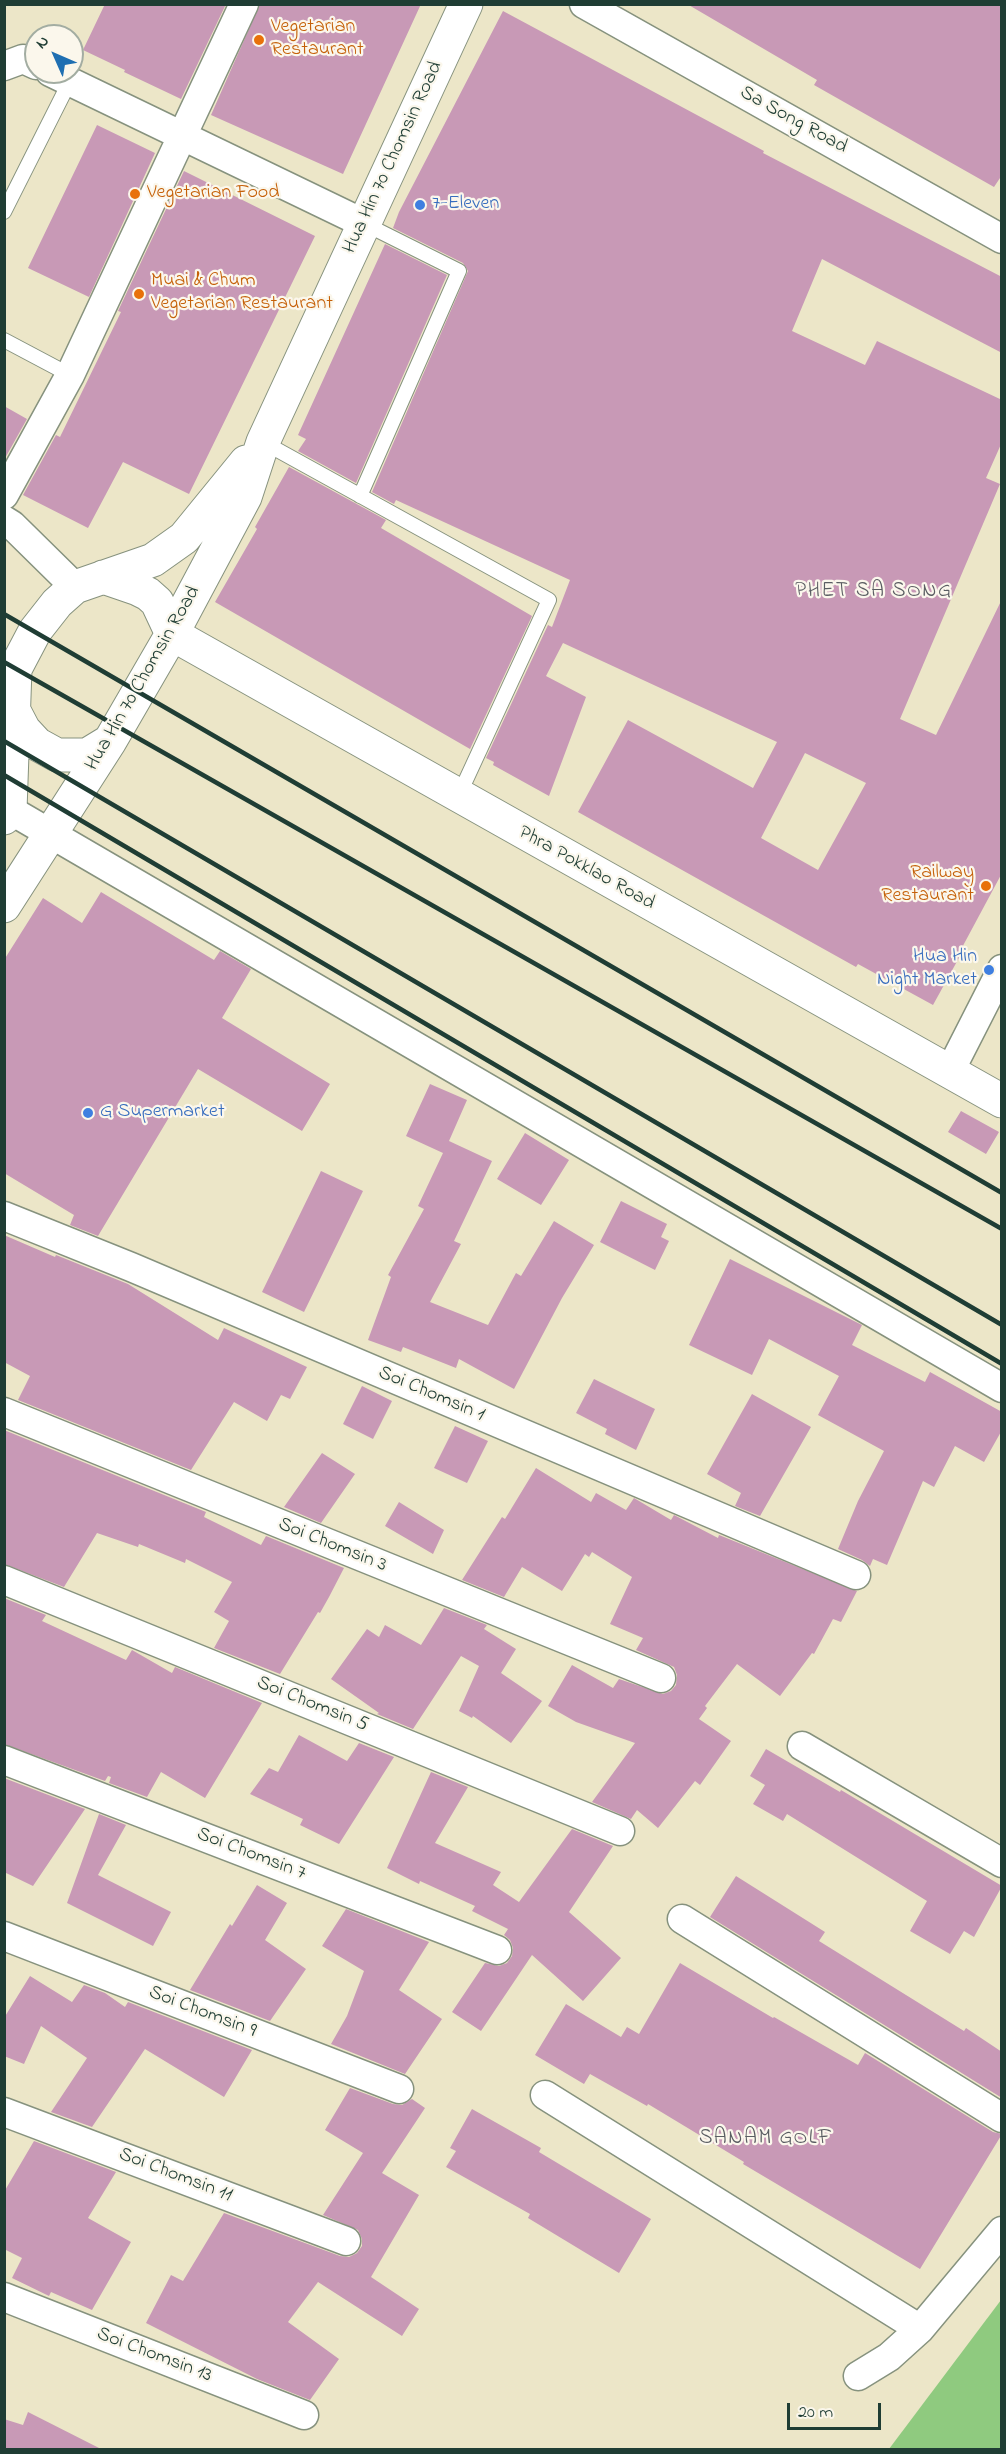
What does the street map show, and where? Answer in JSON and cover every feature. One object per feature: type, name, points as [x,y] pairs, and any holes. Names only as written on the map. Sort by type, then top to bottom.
[{"type":"main road","name":"Hua Hin 70 Chomsin Road","points":[[4,906],[110,741],[172,634],[244,497],[263,442],[466,4]]},
{"type":"main road","name":"Hua Hin 70 Chomsin Road","points":[[7,814],[15,669],[26,646],[57,603],[89,582],[153,560],[184,538],[263,442]]},
{"type":"main road","points":[[89,582],[138,589],[148,594],[157,602],[172,634]]},
{"type":"main road","name":"Phra Pokklao Road","points":[[172,634],[458,797],[1002,1101]]},
{"type":"main road","points":[[13,709],[24,730],[37,744],[57,755],[87,755],[110,741]]},
{"type":"street","points":[[4,495],[70,375],[244,4]]},
{"type":"street","name":"Sa Song Road","points":[[584,4],[1002,239]]},
{"type":"street","points":[[4,66],[24,60]]},
{"type":"street","points":[[75,84],[363,223]]},
{"type":"street","points":[[4,520],[89,582]]},
{"type":"street","points":[[7,814],[51,834],[1002,1388]]},
{"type":"street","points":[[949,1073],[1002,969]]},
{"type":"street","name":"Soi Chomsin 1","points":[[4,1216],[131,1267],[856,1575]]},
{"type":"street","name":"Soi Chomsin 3","points":[[4,1412],[661,1678]]},
{"type":"street","name":"Soi Chomsin 5","points":[[4,1580],[620,1831]]},
{"type":"street","points":[[802,1746],[1002,1863]]},
{"type":"street","name":"Soi Chomsin 7","points":[[4,1760],[497,1950]]},
{"type":"street","points":[[682,1919],[1002,2118]]},
{"type":"street","name":"Soi Chomsin 9","points":[[4,1936],[399,2089]]},
{"type":"street","points":[[545,2095],[920,2329]]},
{"type":"street","name":"Soi Chomsin 11","points":[[4,2112],[346,2241]]},
{"type":"street","points":[[858,2376],[889,2357],[920,2329],[1002,2231]]},
{"type":"street","name":"Soi Chomsin 13","points":[[4,2297],[304,2415]]},
{"type":"lane","points":[[4,212],[57,84]]},
{"type":"lane","points":[[360,496],[459,272],[363,223]]},
{"type":"lane","points":[[4,340],[70,375]]},
{"type":"lane","points":[[263,442],[549,600],[458,797]]},
{"type":"green space","points":[[1001,2300],[1001,2449],[889,2449]]},
{"type":"building","points":[[105,4],[226,4],[181,99],[124,72],[125,70],[84,50]]},
{"type":"building","points":[[260,4],[421,4],[343,174],[211,115]]},
{"type":"building","points":[[687,4],[1002,4],[1002,175],[994,187],[814,85],[817,80]]},
{"type":"building","points":[[503,11],[764,151],[763,153],[1002,277],[1002,353],[822,259],[792,331],[865,365],[877,341],[1002,400],[1002,442],[986,478],[1000,484],[900,719],[936,735],[1002,599],[1002,873],[933,1005],[858,964],[856,967],[578,812],[628,720],[753,788],[777,742],[563,643],[546,676],[586,697],[549,796],[493,765],[494,762],[486,758],[548,625],[552,627],[570,580],[396,500],[394,504],[372,492],[468,271],[463,263],[393,228],[399,212]],"holes":[[[805,753],[866,783],[818,870],[761,838]]]},
{"type":"building","points":[[97,125],[155,153],[89,297],[28,268]]},
{"type":"building","points":[[184,171],[315,236],[189,494],[123,462],[88,528],[23,495],[56,435],[60,437],[121,312],[118,311]]},
{"type":"building","points":[[385,244],[447,275],[356,483],[298,451],[306,439],[298,435]]},
{"type":"building","points":[[4,406],[27,419],[4,460]]},
{"type":"building","points":[[289,467],[386,520],[381,528],[532,616],[470,749],[215,602]]},
{"type":"building","name":"G Supermarket","points":[[101,892],[214,960],[220,951],[251,969],[222,1018],[330,1084],[302,1131],[198,1069],[98,1236],[70,1225],[74,1215],[4,1173],[4,960],[43,898],[82,923]]},
{"type":"building","points":[[430,1084],[467,1100],[449,1141],[492,1161],[454,1241],[461,1244],[430,1302],[488,1325],[516,1273],[521,1276],[554,1221],[594,1245],[562,1298],[514,1389],[459,1359],[456,1368],[403,1347],[401,1352],[368,1340],[391,1277],[388,1275],[424,1209],[418,1206],[443,1153],[406,1136]]},
{"type":"building","points":[[961,1111],[999,1132],[986,1154],[948,1132]]},
{"type":"building","points":[[525,1133],[569,1160],[541,1205],[497,1179]]},
{"type":"building","points":[[321,1171],[363,1191],[304,1312],[262,1292]]},
{"type":"building","points":[[621,1201],[667,1224],[661,1237],[669,1241],[655,1270],[600,1242]]},
{"type":"building","points":[[4,1235],[128,1284],[218,1340],[224,1328],[307,1367],[290,1399],[281,1395],[267,1421],[234,1402],[191,1470],[18,1400],[30,1376],[4,1362]]},
{"type":"building","points":[[730,1259],[862,1325],[852,1345],[925,1382],[930,1372],[1002,1412],[1002,1430],[984,1462],[955,1446],[934,1487],[923,1481],[887,1565],[873,1559],[870,1566],[838,1549],[858,1501],[884,1451],[818,1415],[839,1376],[769,1339],[752,1375],[689,1345]]},
{"type":"building","points":[[594,1379],[655,1409],[636,1450],[605,1434],[607,1429],[576,1413]]},
{"type":"building","points":[[362,1386],[392,1401],[373,1439],[343,1424]]},
{"type":"building","points":[[752,1394],[811,1427],[760,1516],[735,1506],[741,1493],[707,1474]]},
{"type":"building","points":[[455,1426],[488,1441],[467,1483],[434,1468]]},
{"type":"building","points":[[4,1430],[206,1512],[204,1517],[261,1545],[266,1536],[344,1568],[320,1613],[318,1612],[280,1674],[214,1648],[229,1621],[214,1612],[232,1582],[186,1559],[185,1563],[139,1544],[138,1547],[97,1533],[64,1587],[4,1564]]},
{"type":"building","points":[[322,1453],[355,1474],[321,1523],[284,1507]]},
{"type":"building","points":[[536,1468],[591,1502],[596,1493],[626,1510],[634,1498],[671,1520],[674,1515],[718,1538],[719,1535],[857,1591],[841,1622],[833,1619],[814,1654],[812,1653],[780,1696],[737,1664],[705,1706],[707,1708],[699,1719],[731,1741],[700,1785],[695,1781],[658,1828],[637,1810],[631,1819],[592,1802],[635,1743],[576,1722],[548,1706],[572,1665],[613,1688],[619,1679],[663,1694],[671,1691],[676,1685],[677,1675],[674,1667],[636,1650],[643,1638],[610,1624],[632,1577],[592,1552],[589,1557],[585,1554],[562,1591],[522,1567],[504,1597],[462,1580],[502,1517],[505,1519]]},
{"type":"building","points":[[399,1502],[444,1530],[433,1554],[385,1526]]},
{"type":"building","points":[[4,1598],[46,1615],[42,1621],[126,1660],[132,1650],[172,1673],[175,1667],[262,1703],[205,1798],[161,1772],[147,1797],[109,1783],[111,1777],[108,1776],[105,1781],[4,1744]]},
{"type":"building","points":[[444,1608],[487,1625],[484,1629],[516,1649],[501,1673],[542,1701],[511,1743],[473,1716],[472,1718],[459,1711],[479,1666],[461,1656],[413,1729],[377,1714],[379,1713],[331,1679],[367,1629],[379,1637],[385,1625],[421,1645]]},
{"type":"building","points":[[299,1735],[347,1761],[359,1743],[394,1757],[339,1844],[300,1825],[303,1819],[250,1794],[269,1768],[278,1772]]},
{"type":"building","points":[[766,1749],[840,1792],[841,1790],[1002,1886],[974,1937],[964,1931],[950,1954],[910,1931],[927,1901],[787,1814],[783,1821],[753,1804],[765,1785],[750,1776]]},
{"type":"building","points":[[431,1772],[468,1787],[435,1843],[501,1872],[493,1885],[519,1902],[572,1829],[613,1846],[569,1912],[621,1958],[583,2001],[532,1955],[481,2031],[452,2012],[485,1963],[499,1966],[507,1963],[512,1956],[513,1948],[510,1940],[504,1935],[508,1929],[472,1911],[475,1906],[420,1881],[419,1884],[387,1868]]},
{"type":"building","points":[[4,1778],[85,1809],[33,1886],[4,1872]]},
{"type":"building","points":[[99,1814],[126,1825],[98,1875],[171,1912],[153,1946],[67,1903]]},
{"type":"building","points":[[736,1876],[825,1932],[819,1941],[964,2031],[966,2028],[1002,2052],[1002,2098],[710,1917]]},
{"type":"building","points":[[257,1885],[287,1903],[265,1940],[306,1969],[270,2021],[190,1990]]},
{"type":"building","points":[[346,1909],[429,1942],[399,1990],[442,2019],[405,2074],[331,2044],[347,2016],[364,1971],[322,1946]]},
{"type":"building","points":[[680,1963],[858,2065],[865,2053],[993,2132],[1002,2134],[920,2269],[743,2164],[744,2162],[648,2104],[647,2106],[590,2074],[584,2084],[535,2055],[566,2004],[621,2037],[627,2027],[639,2034]]},
{"type":"building","points":[[30,1976],[72,2002],[84,1985],[105,1993],[125,2007],[128,2002],[252,2050],[224,2097],[145,2049],[92,2127],[51,2112],[87,2058],[41,2026],[24,2064],[4,2056],[4,2018]]},
{"type":"building","points":[[350,2088],[393,2104],[402,2105],[412,2099],[425,2108],[382,2173],[419,2195],[371,2277],[419,2309],[402,2336],[318,2282],[288,2322],[339,2359],[310,2400],[257,2379],[146,2323],[171,2275],[183,2281],[224,2213],[340,2256],[349,2257],[357,2253],[362,2246],[358,2230],[323,2215],[363,2153],[325,2130]]},
{"type":"building","points":[[472,2109],[541,2148],[539,2152],[651,2219],[619,2273],[528,2218],[530,2214],[446,2167],[456,2151],[450,2148]]},
{"type":"building","points":[[34,2141],[116,2172],[88,2218],[131,2242],[92,2310],[51,2292],[49,2296],[12,2278],[22,2258],[4,2249],[4,2192]]},
{"type":"building","points":[[28,2412],[103,2450],[4,2450],[4,2419],[23,2425]]},
{"type":"railway","points":[[4,614],[1002,1193]]},
{"type":"railway","points":[[4,662],[1002,1229]]},
{"type":"railway","points":[[4,741],[1002,1325]]},
{"type":"railway","points":[[4,775],[1002,1364]]},
{"type":"place","name":"Vegetarian Restaurant","points":[[259,40]]},
{"type":"place","name":"Vegetarian Food","points":[[135,194]]},
{"type":"place","name":"7-Eleven","points":[[420,205]]},
{"type":"place","name":"Muai & Chum Vegetarian Restaurant","points":[[139,294]]},
{"type":"place","name":"Railway Restaurant","points":[[986,886]]},
{"type":"place","name":"Hua Hin Night Market","points":[[989,970]]},
{"type":"place","name":"G Supermarket","points":[[88,1113]]},
{"type":"district","name":"PHET SA SONG","points":[[874,593]]},
{"type":"district","name":"SANAM GOLF","points":[[766,2140]]}]
